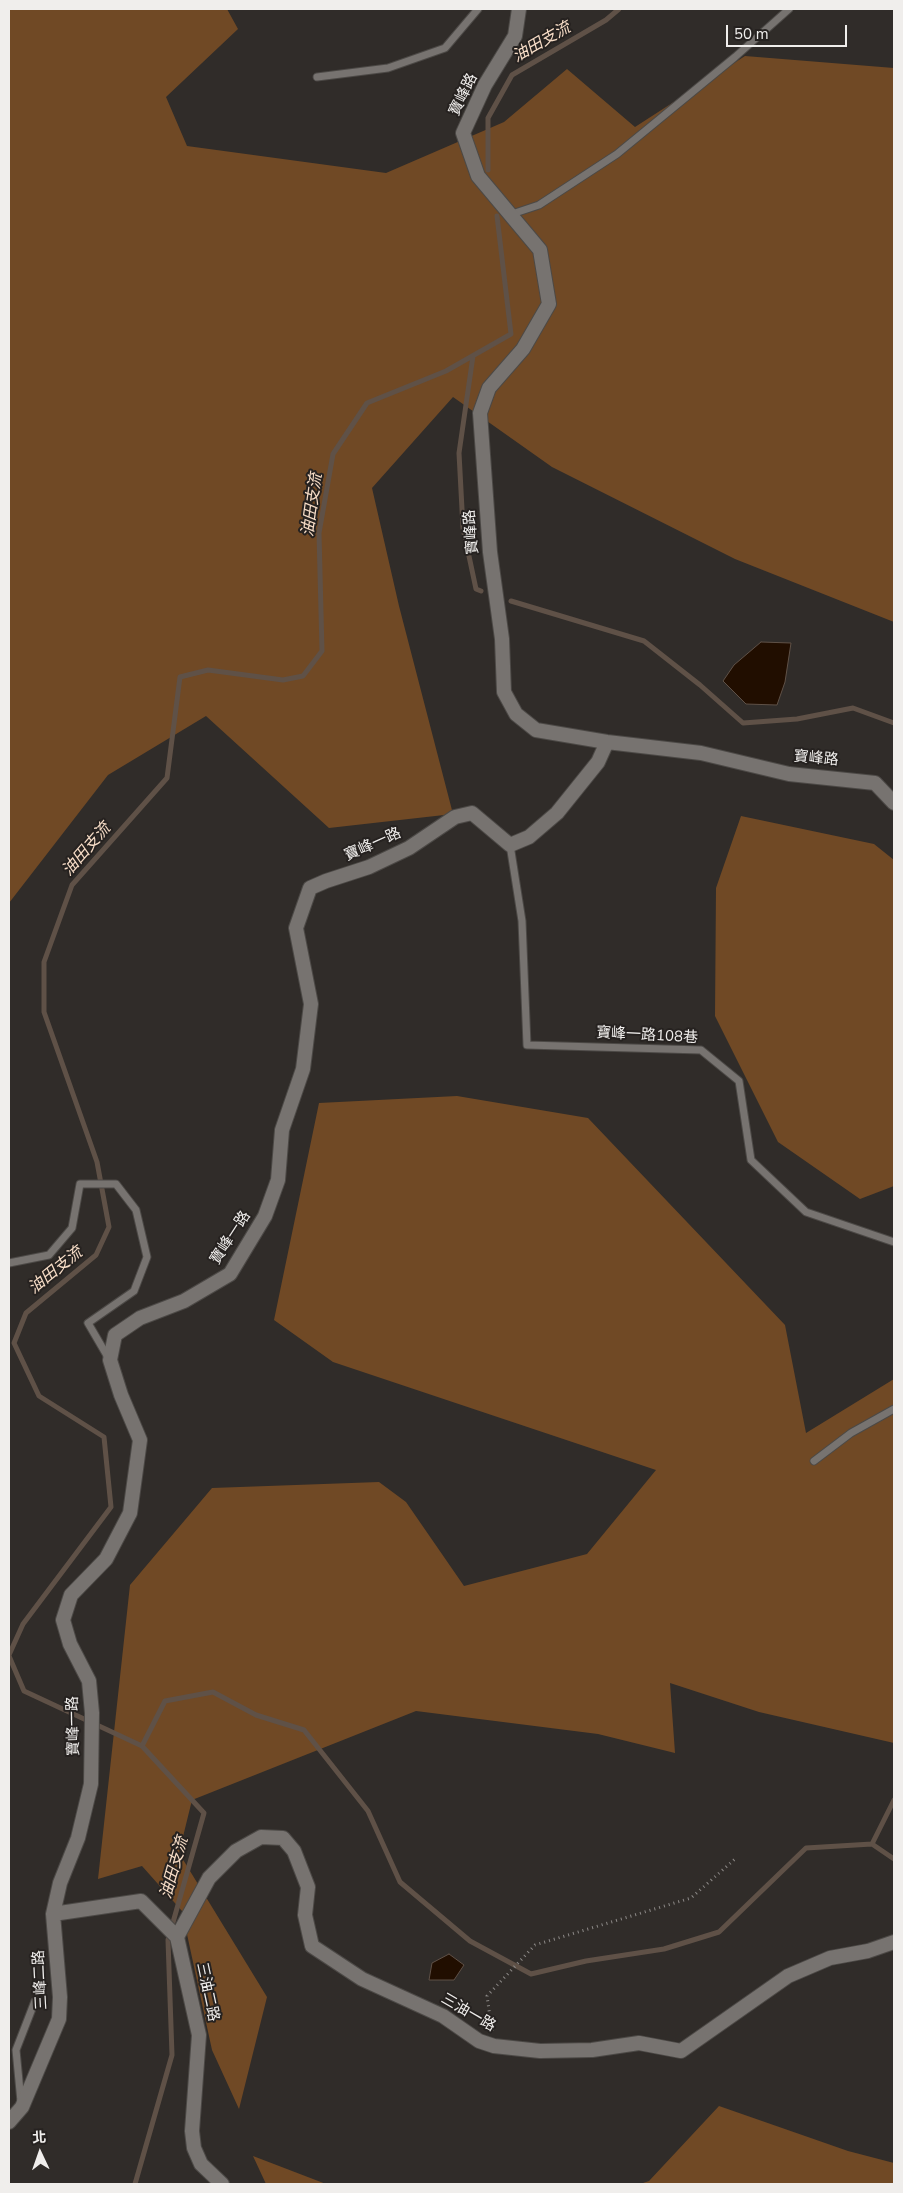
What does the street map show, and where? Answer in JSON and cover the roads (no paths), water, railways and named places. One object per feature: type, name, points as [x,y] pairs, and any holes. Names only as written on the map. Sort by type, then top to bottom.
[{"type":"street","name":"寶峰路","points":[[519,9],[515,36],[485,85],[463,133],[478,176],[512,214],[540,250],[549,304],[523,349],[489,388],[480,413],[490,552],[502,639],[504,692],[516,714],[536,730],[607,742],[700,753],[789,774],[846,778],[876,783],[894,803]]},
{"type":"street","points":[[510,845],[529,838],[557,813],[598,762],[607,742]]},
{"type":"street","name":"寶峰一路","points":[[53,1914],[60,1883],[78,1838],[91,1784],[92,1713],[90,1681],[70,1644],[64,1620],[72,1595],[106,1559],[130,1513],[140,1440],[121,1395],[110,1360],[115,1335],[140,1318],[184,1301],[230,1274],[265,1216],[278,1180],[282,1130],[303,1069],[311,1004],[296,928],[310,888],[369,867],[409,848],[455,817],[472,812],[510,845]]},
{"type":"street","name":"三油一路","points":[[177,1937],[209,1878],[236,1851],[261,1837],[283,1838],[294,1851],[308,1887],[306,1915],[312,1946],[362,1979],[443,2016],[479,2041],[494,2046],[540,2051],[592,2050],[638,2044],[681,2051],[788,1976],[830,1958],[868,1951],[894,1942]]},
{"type":"street","points":[[53,1914],[141,1902],[177,1937]]},
{"type":"street","name":"三峰二路","points":[[9,2122],[22,2108],[59,2019],[60,1997],[53,1914]]},
{"type":"street","name":"三油二路","points":[[177,1937],[199,2035],[192,2131],[194,2148],[201,2164],[222,2184]]},
{"type":"lane","points":[[316,77],[388,68],[445,48],[478,9]]},
{"type":"lane","points":[[512,214],[540,205],[617,154],[735,57],[789,9]]},
{"type":"lane","name":"寶峰一路108巷","points":[[510,845],[522,921],[527,1045],[701,1050],[739,1082],[751,1160],[806,1212],[894,1242]]},
{"type":"lane","points":[[9,1263],[49,1254],[72,1228],[80,1184],[116,1184],[136,1210],[147,1257],[134,1291],[88,1323],[110,1360]]},
{"type":"lane","points":[[814,1461],[851,1433],[894,1409]]},
{"type":"lane","points":[[22,2108],[16,2050],[35,2001]]},
{"type":"waterway","name":"油田支流","points":[[488,170],[488,118],[512,75],[606,20],[619,9]]},
{"type":"waterway","name":"油田支流","points":[[9,1655],[23,1624],[111,1507],[104,1437],[39,1396],[14,1343],[26,1313],[96,1255],[109,1227],[97,1162],[44,1012],[44,962],[72,885],[167,778],[180,677],[208,670],[283,680],[303,676],[322,651],[319,533],[333,454],[367,403],[446,371],[511,334],[497,216]]},
{"type":"waterway","points":[[473,356],[459,453],[463,528],[476,589],[481,591]]},
{"type":"waterway","points":[[511,601],[644,641],[700,685],[743,723],[797,719],[853,708],[894,723]]},
{"type":"waterway","name":"油田支流","points":[[9,1656],[24,1691],[142,1746],[204,1813],[168,1940],[172,2055],[135,2184]]},
{"type":"waterway","points":[[142,1746],[165,1701],[213,1692],[256,1715],[304,1730],[368,1811],[400,1882],[470,1941],[531,1974],[586,1961],[664,1949],[719,1932],[806,1848],[872,1844],[894,1859]]},
{"type":"waterway","points":[[872,1844],[894,1800]]}]
